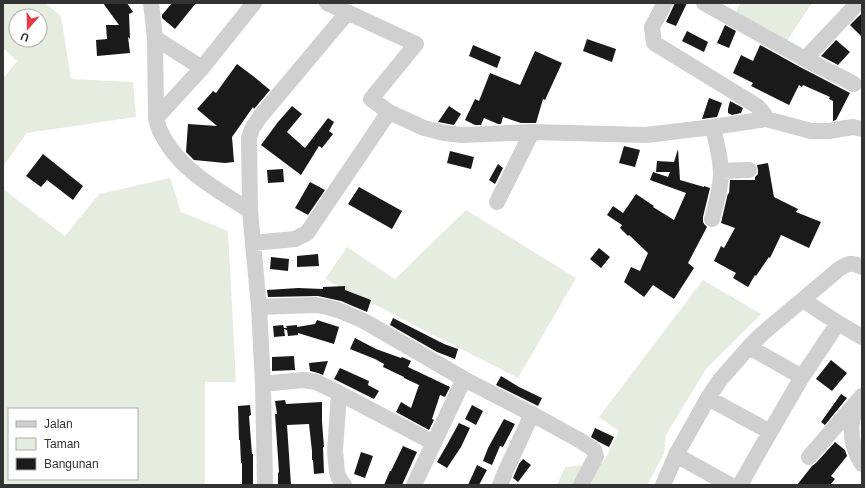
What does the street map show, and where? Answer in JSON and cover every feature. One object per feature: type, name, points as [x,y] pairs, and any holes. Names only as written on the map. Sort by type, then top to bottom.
[{"type":"street","points":[[151,3],[155,38],[156,118],[158,127],[171,150],[186,166],[209,184],[250,211]]},
{"type":"street","points":[[156,118],[202,68],[254,3]]},
{"type":"street","points":[[327,3],[416,44],[371,99],[389,112],[424,128],[444,133],[481,135],[532,132],[646,135],[766,119],[811,131],[828,131],[853,127],[862,129]]},
{"type":"street","points":[[665,3],[652,27],[654,43],[757,106],[764,114],[766,119]]},
{"type":"street","points":[[704,3],[805,59],[854,84]]},
{"type":"street","points":[[805,59],[858,3]]},
{"type":"street","points":[[264,485],[263,384],[259,307],[250,211],[249,138],[252,129],[259,118],[347,13]]},
{"type":"street","points":[[155,38],[202,68]]},
{"type":"street","points":[[253,243],[295,238],[307,233],[389,112]]},
{"type":"street","points":[[712,127],[720,159],[721,171],[720,183],[712,219]]},
{"type":"street","points":[[497,202],[532,132]]},
{"type":"street","points":[[721,171],[749,170]]},
{"type":"street","points":[[663,485],[676,455],[708,398],[720,380],[749,347],[762,334],[844,266],[848,264],[855,264],[862,267]]},
{"type":"street","points":[[804,300],[838,323],[862,336]]},
{"type":"street","points":[[259,307],[302,305],[327,307],[364,321],[464,379],[532,414],[592,448],[596,456],[581,485]]},
{"type":"street","points":[[740,485],[802,377],[838,323]]},
{"type":"street","points":[[749,347],[802,377]]},
{"type":"street","points":[[414,485],[464,379]]},
{"type":"street","points":[[263,384],[309,380],[322,384],[434,443]]},
{"type":"street","points":[[339,392],[335,451],[337,472],[344,485]]},
{"type":"street","points":[[708,398],[770,432]]},
{"type":"street","points":[[809,457],[861,398]]},
{"type":"street","points":[[861,398],[852,420],[852,437],[855,450],[862,464]]},
{"type":"street","points":[[500,485],[532,414]]},
{"type":"street","points":[[676,455],[730,485]]},
{"type":"green space","points":[[3,3],[45,3],[61,16],[71,79],[133,82],[136,117],[27,133],[3,166],[3,79],[17,61],[3,48]]},
{"type":"green space","points":[[740,3],[812,3],[781,50],[730,25]]},
{"type":"green space","points":[[170,178],[181,212],[228,231],[236,382],[205,382],[205,485],[3,485],[3,189],[65,236],[99,194]]},
{"type":"green space","points":[[466,210],[576,278],[518,378],[325,279],[347,247],[395,279]]},
{"type":"green space","points":[[703,280],[761,314],[706,369],[666,435],[664,454],[647,485],[557,485],[565,467],[603,463],[619,431],[599,417]]},
{"type":"building","points":[[103,3],[127,3],[133,12],[129,14],[130,39],[128,37],[130,53],[97,56],[96,40],[107,39],[106,25],[119,25]]},
{"type":"building","points":[[172,3],[196,3],[175,29],[162,18],[162,15]]},
{"type":"building","points":[[675,3],[687,3],[676,26],[666,22]]},
{"type":"building","points":[[862,13],[862,37],[850,25]]},
{"type":"building","points":[[725,25],[736,31],[729,48],[717,43]]},
{"type":"building","points":[[687,31],[708,42],[704,52],[682,41]]},
{"type":"building","points":[[587,39],[616,49],[612,62],[583,51]]},
{"type":"building","points":[[836,40],[850,52],[838,65],[821,56]]},
{"type":"building","points":[[473,45],[501,57],[497,68],[469,56]]},
{"type":"building","points":[[760,45],[850,93],[836,120],[833,121],[833,101],[829,99],[830,97],[803,85],[802,87],[799,85],[789,105],[751,86],[753,83],[733,73],[741,55],[753,61]]},
{"type":"building","points":[[535,51],[562,63],[545,100],[543,99],[536,123],[521,123],[503,117],[501,124],[484,118],[481,125],[475,125],[465,120],[475,99],[479,101],[490,73],[520,85]]},
{"type":"building","points":[[237,64],[270,90],[254,109],[253,107],[232,137],[234,162],[225,163],[194,160],[186,152],[188,124],[217,126],[197,109],[213,91],[216,93]]},
{"type":"building","points":[[709,98],[722,103],[717,117],[702,119]]},
{"type":"building","points":[[730,101],[743,108],[741,113],[732,115],[728,113]]},
{"type":"building","points":[[292,106],[302,114],[287,132],[305,148],[328,118],[334,122],[329,131],[333,134],[322,148],[319,146],[301,175],[261,145]]},
{"type":"building","points":[[449,106],[461,114],[454,125],[438,122]]},
{"type":"building","points":[[624,146],[640,150],[635,167],[619,163]]},
{"type":"building","points":[[678,149],[680,180],[710,188],[703,217],[703,222],[707,227],[688,263],[694,268],[674,299],[653,285],[644,297],[624,282],[631,267],[640,271],[648,253],[620,228],[622,225],[607,215],[613,206],[623,213],[636,194],[674,220],[686,193],[650,180],[653,172],[668,177],[670,172],[656,172],[657,161],[674,162]]},
{"type":"building","points":[[450,151],[474,157],[471,169],[447,163]]},
{"type":"building","points":[[43,154],[83,186],[73,200],[47,180],[41,187],[26,176]]},
{"type":"building","points":[[768,163],[774,197],[798,209],[796,212],[821,222],[809,248],[781,235],[770,258],[769,257],[756,276],[755,275],[748,287],[733,278],[736,273],[714,261],[721,246],[724,248],[735,228],[721,223],[728,193],[729,194],[730,180],[755,180],[755,177],[758,174],[757,165]]},
{"type":"building","points":[[498,164],[503,168],[495,184],[489,180]]},
{"type":"building","points":[[283,169],[284,182],[268,183],[267,170]]},
{"type":"building","points":[[310,182],[325,190],[308,215],[295,208]]},
{"type":"building","points":[[359,187],[402,211],[392,229],[348,204]]},
{"type":"building","points":[[599,248],[610,257],[601,268],[590,259]]},
{"type":"building","points":[[318,254],[319,266],[297,267],[297,256]]},
{"type":"building","points":[[271,257],[289,259],[288,271],[270,269]]},
{"type":"building","points":[[345,286],[345,290],[371,300],[367,312],[341,301],[318,296],[268,297],[267,290],[298,288],[323,289],[323,287]]},
{"type":"building","points":[[393,318],[444,344],[458,349],[455,359],[437,352],[390,325]]},
{"type":"building","points":[[317,320],[339,327],[334,344],[298,333],[298,335],[288,336],[287,330],[284,329],[285,336],[274,337],[273,326],[283,325],[284,328],[287,328],[286,326],[297,325],[297,327],[315,324]]},
{"type":"building","points":[[355,338],[376,349],[411,361],[408,367],[450,387],[445,397],[440,395],[432,419],[434,420],[429,430],[396,412],[401,402],[411,408],[419,385],[383,367],[384,364],[375,359],[350,349]]},
{"type":"building","points":[[294,356],[295,370],[272,371],[272,357]]},
{"type":"building","points":[[831,360],[847,373],[832,391],[816,379]]},
{"type":"building","points":[[328,361],[323,375],[310,371],[309,363]]},
{"type":"building","points":[[340,368],[369,381],[368,385],[379,391],[374,399],[334,379]]},
{"type":"building","points":[[501,376],[542,398],[538,406],[496,385]]},
{"type":"building","points":[[841,394],[847,398],[825,425],[821,422]]},
{"type":"building","points":[[285,400],[286,404],[322,402],[324,473],[314,474],[309,424],[287,425],[291,485],[278,485],[279,472],[275,414],[277,414],[275,401]]},
{"type":"building","points":[[250,405],[251,415],[249,416],[253,454],[253,485],[242,485],[238,406]]},
{"type":"building","points":[[472,405],[483,411],[476,425],[465,419]]},
{"type":"building","points":[[504,419],[515,424],[503,447],[500,446],[492,465],[483,461],[488,448]]},
{"type":"building","points":[[459,423],[470,428],[461,447],[447,468],[437,462]]},
{"type":"building","points":[[595,428],[614,437],[609,447],[591,437]]},
{"type":"building","points":[[835,442],[845,450],[847,456],[831,476],[835,479],[830,485],[797,485],[812,466]]},
{"type":"building","points":[[403,446],[417,452],[402,485],[384,485],[390,471]]},
{"type":"building","points":[[361,452],[373,456],[365,478],[354,474]]},
{"type":"building","points":[[523,459],[531,465],[518,482],[513,478],[519,464]]},
{"type":"building","points":[[477,465],[487,470],[479,485],[468,485]]}]
